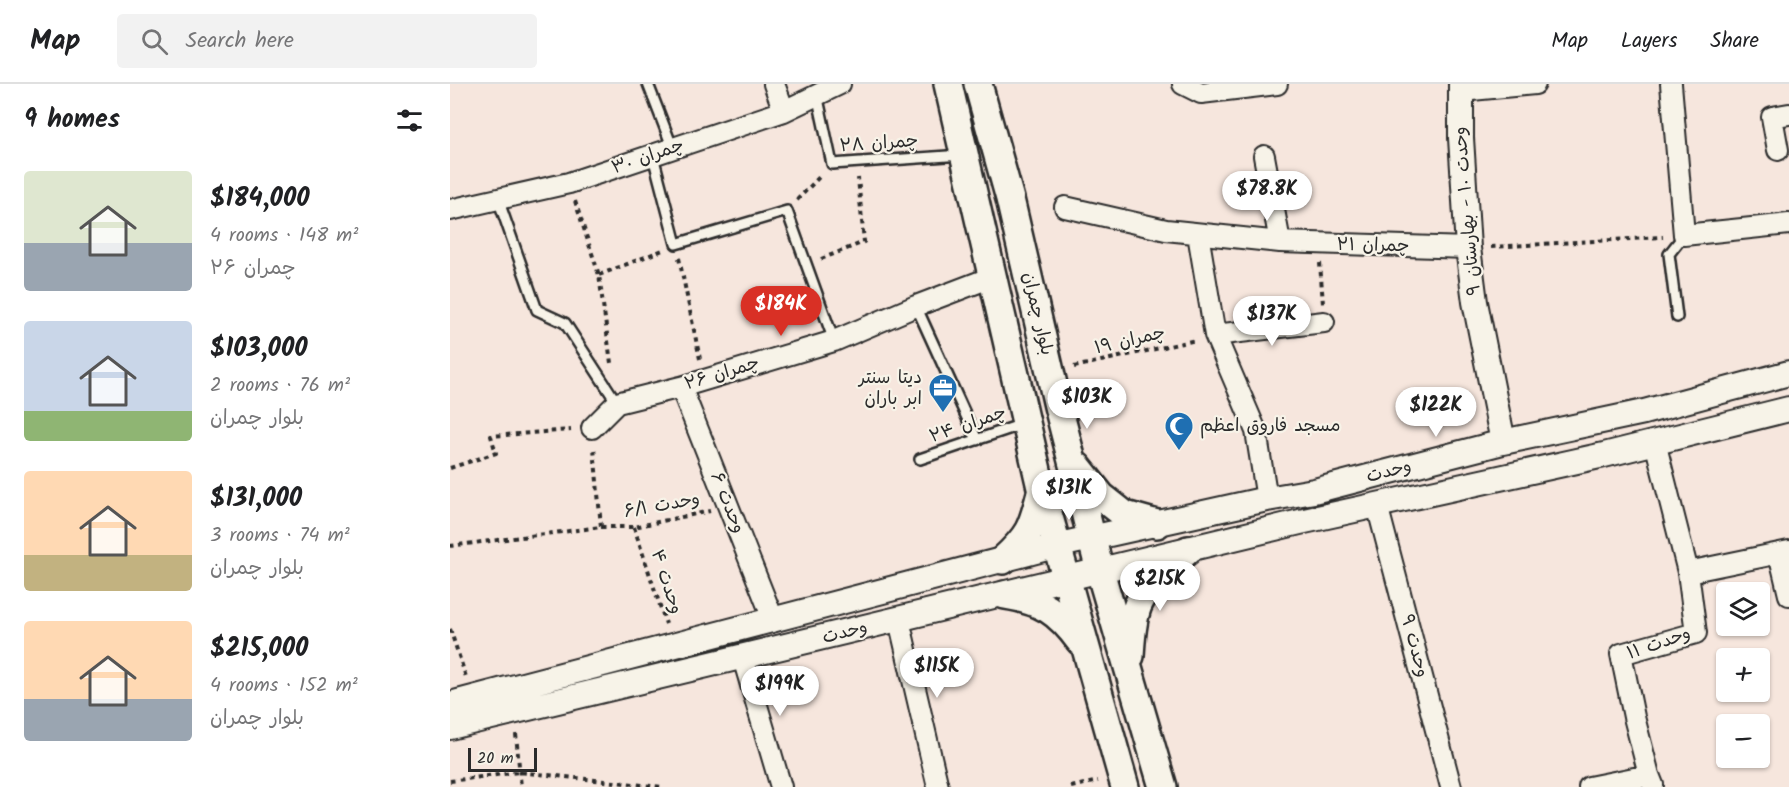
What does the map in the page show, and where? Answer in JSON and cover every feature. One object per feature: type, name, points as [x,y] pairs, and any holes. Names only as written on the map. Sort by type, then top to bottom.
[{"type":"main road","name":"بلوار چمران","points":[[948,84],[1055,546],[1125,787]]},
{"type":"main road","name":"بلوار چمران","points":[[978,84],[1010,198],[1050,372],[1100,571],[1163,787]]},
{"type":"main road","points":[[1072,459],[1101,496],[1125,515],[1157,524]]},
{"type":"main road","points":[[1003,560],[1022,542],[1032,526],[1042,492]]},
{"type":"main road","points":[[1130,672],[1131,637],[1139,602],[1158,576],[1188,550]]},
{"type":"main road","points":[[1005,595],[1030,599],[1049,609],[1067,624],[1085,649]]},
{"type":"street","points":[[774,84],[784,111]]},
{"type":"street","name":"چمران ۳۰","points":[[450,210],[569,183],[653,156],[784,111],[840,84]]},
{"type":"street","points":[[1184,84],[1202,93],[1277,84]]},
{"type":"street","points":[[1461,88],[1535,84]]},
{"type":"street","points":[[1671,84],[1684,235],[1789,224]]},
{"type":"street","name":"وحدت ۱۰ - بهارستان ۹","points":[[1461,88],[1461,138],[1468,248],[1475,302],[1503,442]]},
{"type":"street","points":[[1778,150],[1772,117],[1789,114]]},
{"type":"street","points":[[1264,156],[1280,242]]},
{"type":"street","points":[[450,204],[450,210]]},
{"type":"street","name":"چمران ۲۱","points":[[1065,207],[1166,230],[1198,234],[1319,245],[1468,248]]},
{"type":"street","points":[[1198,234],[1215,335],[1256,431],[1268,499]]},
{"type":"street","name":"چمران ۲۶","points":[[617,403],[681,387],[834,341],[992,277]]},
{"type":"street","points":[[1215,335],[1324,322]]},
{"type":"street","name":"وحدت","points":[[461,701],[672,644],[1055,546],[1314,491],[1503,442],[1644,412],[1789,374]]},
{"type":"street","name":"وحدت ۶","points":[[681,387],[773,620]]},
{"type":"street","points":[[592,428],[617,403]]},
{"type":"street","name":"وحدت","points":[[450,727],[1789,409]]},
{"type":"street","name":"وحدت ۱۱","points":[[1651,781],[1634,717],[1621,654],[1696,633],[1688,572],[1654,442]]},
{"type":"street","points":[[1450,456],[1458,488]]},
{"type":"street","points":[[1370,476],[1377,505]]},
{"type":"street","name":"وحدت ۹","points":[[1377,505],[1450,787]]},
{"type":"street","points":[[1688,572],[1784,552],[1789,595]]},
{"type":"street","points":[[899,621],[938,787]]},
{"type":"street","points":[[743,658],[781,787]]},
{"type":"street","points":[[509,688],[514,712]]},
{"type":"street","points":[[1589,787],[1651,781]]},
{"type":"lane","points":[[648,84],[673,149]]},
{"type":"lane","name":"چمران ۲۸","points":[[818,94],[832,164],[964,155]]},
{"type":"lane","points":[[653,156],[676,244],[787,211],[834,341]]},
{"type":"lane","points":[[498,199],[537,310],[565,323],[617,403]]},
{"type":"lane","points":[[1677,317],[1669,254],[1684,235]]},
{"type":"lane","points":[[916,306],[977,440]]},
{"type":"lane","name":"چمران ۲۴","points":[[920,459],[1026,423]]},
{"type":"path","points":[[807,265],[864,242],[856,162]]},
{"type":"path","points":[[787,211],[832,164]]},
{"type":"path","points":[[569,183],[599,275],[617,403]]},
{"type":"path","points":[[1468,248],[1684,235]]},
{"type":"path","points":[[599,275],[676,244],[704,380]]},
{"type":"path","points":[[1319,245],[1324,322]]},
{"type":"path","name":"چمران ۱۹","points":[[1050,372],[1215,335]]},
{"type":"path","points":[[450,468],[496,453],[491,436],[592,428],[601,527]]},
{"type":"path","name":"وحدت ۶/۱","points":[[450,546],[601,527],[634,527],[728,507]]},
{"type":"path","name":"وحدت ۴","points":[[634,527],[672,644]]},
{"type":"path","points":[[450,629],[461,701]]},
{"type":"path","points":[[514,712],[520,787]]},
{"type":"path","points":[[450,781],[519,772],[662,787]]},
{"type":"place","name":"دیتا سنتر ابر باران","points":[[943,414]]},
{"type":"place","name":"مسجد فاروق اعظم","points":[[1179,452]]}]
